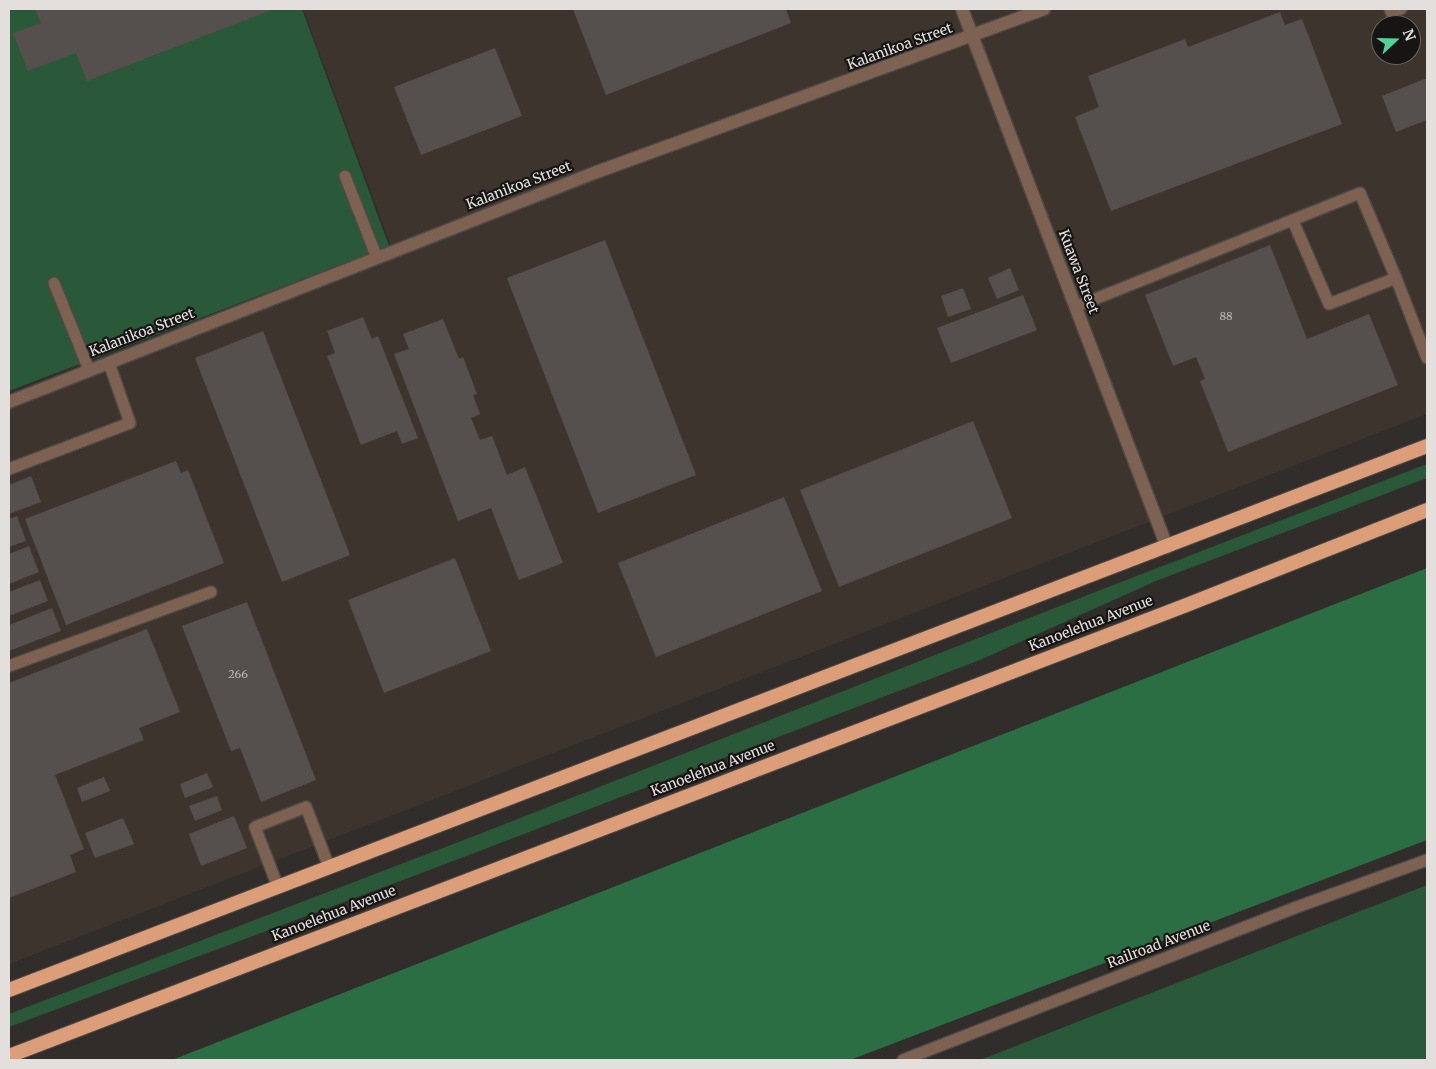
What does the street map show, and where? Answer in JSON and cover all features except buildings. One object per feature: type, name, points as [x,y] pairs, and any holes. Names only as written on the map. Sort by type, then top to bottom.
[{"type":"highway","points":[[9,990],[1427,446]]},
{"type":"highway","name":"Kanoelehua Avenue","points":[[9,1056],[1166,613],[1427,510]]},
{"type":"street","name":"Kuawa Street","points":[[962,9],[1167,547]]},
{"type":"street","name":"Kalanikoa Street","points":[[9,402],[594,173],[1044,9]]},
{"type":"lane","points":[[1390,9],[1391,12],[1401,9]]},
{"type":"lane","points":[[344,176],[377,258]]},
{"type":"lane","points":[[1075,306],[1293,222],[1360,192],[1427,358]]},
{"type":"lane","points":[[1293,222],[1329,304],[1396,278]]},
{"type":"lane","points":[[54,283],[89,370]]},
{"type":"lane","points":[[9,469],[130,423],[109,362]]},
{"type":"lane","points":[[9,666],[211,592]]},
{"type":"lane","points":[[278,887],[256,827],[306,807],[329,867]]},
{"type":"lane","name":"Railroad Avenue","points":[[903,1060],[1297,907],[1427,860]]},
{"type":"shaded area","points":[[303,9],[1427,9],[1427,414],[9,964],[9,410],[395,257]]},
{"type":"green space","points":[[9,9],[302,9],[389,246],[9,391]]},
{"type":"green space","points":[[1427,464],[1427,478],[1156,581],[980,660],[427,871],[9,1027],[9,1014],[482,833]]},
{"type":"green space","points":[[1427,568],[1427,840],[850,1060],[172,1060]]},
{"type":"green space","points":[[1427,885],[1427,1060],[980,1060]]}]
